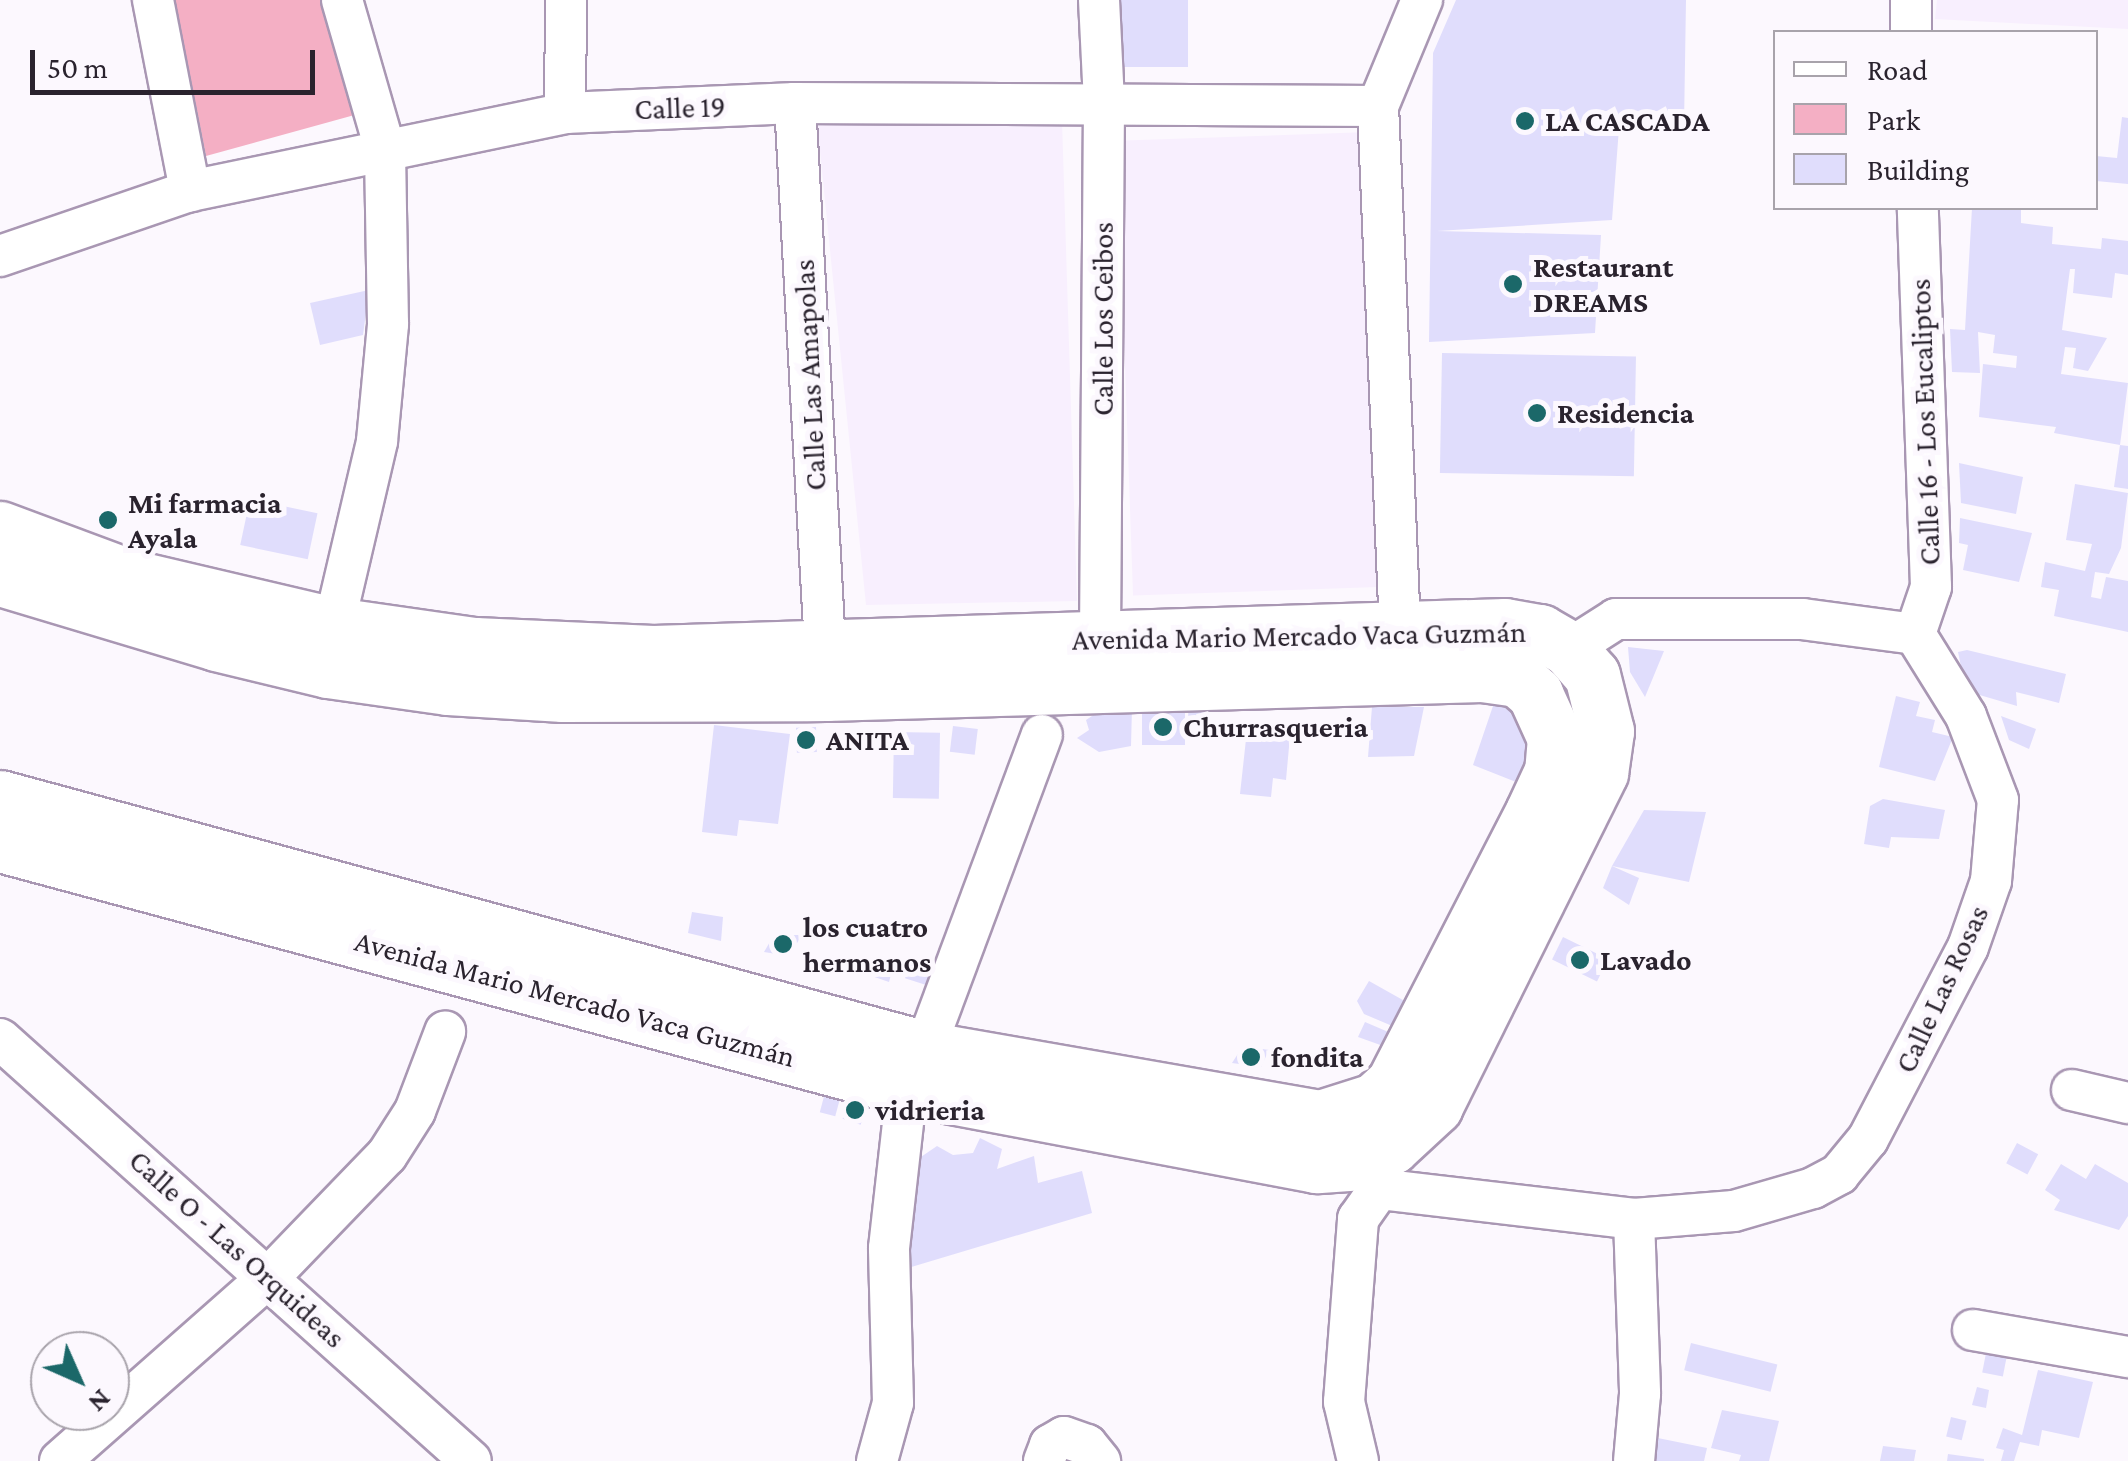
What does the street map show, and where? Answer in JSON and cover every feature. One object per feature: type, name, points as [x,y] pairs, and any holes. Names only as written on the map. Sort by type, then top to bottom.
[{"type":"main road","name":"Avenida Mario Mercado Vaca Guzmán","points":[[0,529],[331,648]]},
{"type":"main road","name":"Avenida Mario Mercado Vaca Guzmán","points":[[0,578],[91,609],[331,648],[563,694],[1100,639],[1505,626],[1540,632],[1569,649],[1592,675],[1603,706],[1600,773],[1435,1106],[1412,1131],[1365,1153]]},
{"type":"main road","points":[[1535,694],[1569,649]]},
{"type":"main road","name":"Avenida Mario Mercado Vaca Guzmán","points":[[826,670],[1482,674],[1518,679],[1535,694],[1555,738],[1552,771],[1394,1083],[1365,1153]]},
{"type":"main road","name":"Avenida Mario Mercado Vaca Guzmán","points":[[0,798],[916,1068]]},
{"type":"main road","name":"Avenida Mario Mercado Vaca Guzmán","points":[[0,844],[916,1068],[1292,1117],[1365,1153]]},
{"type":"street","points":[[153,0],[190,191]]},
{"type":"street","points":[[331,648],[376,441],[388,324],[385,149],[342,0]]},
{"type":"street","points":[[566,0],[566,113]]},
{"type":"street","name":"Calle Los Ceibos","points":[[1098,0],[1104,104],[1100,639]]},
{"type":"street","points":[[1400,630],[1378,106],[1422,0]]},
{"type":"street","points":[[1910,0],[1911,30]]},
{"type":"street","name":"Calle 19","points":[[0,256],[190,191],[566,113],[795,103],[1378,106]]},
{"type":"street","name":"Calle Las Amapolas","points":[[795,103],[826,670]]},
{"type":"street","name":"Calle 16 - Los Eucaliptos","points":[[1915,634],[1931,588],[1918,210]]},
{"type":"street","points":[[1569,649],[1616,620],[1804,619],[1915,634]]},
{"type":"street","name":"Calle Las Rosas","points":[[1365,1153],[1634,1219],[1734,1210],[1839,1174],[1868,1140],[1968,947],[1991,881],[1998,800],[1966,716],[1915,634]]},
{"type":"street","points":[[877,1461],[893,1403],[888,1248],[916,1068],[1042,735]]},
{"type":"street","points":[[60,1461],[270,1276],[387,1155],[415,1111],[445,1032]]},
{"type":"street","name":"Calle O - Las Orquideas","points":[[0,1039],[270,1276],[471,1461]]},
{"type":"street","points":[[2072,1090],[2128,1103]]},
{"type":"street","points":[[1358,1461],[1345,1383],[1365,1153]]},
{"type":"street","points":[[1634,1219],[1640,1394],[1634,1461]]},
{"type":"street","points":[[1973,1330],[2128,1357]]},
{"type":"street","points":[[1044,1461],[1054,1440],[1064,1437],[1088,1445],[1100,1461]]},
{"type":"shaded area","points":[[1937,0],[2128,0],[2128,29],[1935,19]]},
{"type":"shaded area","points":[[1062,121],[1077,601],[866,605],[817,122]]},
{"type":"shaded area","points":[[1369,132],[1385,587],[1133,596],[1117,141]]},
{"type":"green space","points":[[175,0],[325,0],[369,111],[206,156]]},
{"type":"building","points":[[1111,0],[1188,0],[1188,67],[1111,67]]},
{"type":"building","name":"LA CASCADA","points":[[1456,0],[1686,0],[1684,126],[1620,115],[1612,220],[1437,231],[1601,235],[1595,333],[1429,342],[1433,53]]},
{"type":"building","points":[[2122,117],[2128,118],[2128,184],[2098,181],[2098,156],[2117,158]]},
{"type":"building","points":[[1972,210],[2021,210],[2021,223],[2053,227],[2052,244],[2101,249],[2102,238],[2128,241],[2128,275],[2115,273],[2112,298],[2073,293],[2075,269],[2070,269],[2062,330],[2107,338],[2088,371],[2073,368],[2076,348],[2065,347],[2061,374],[2128,383],[2120,445],[2054,433],[2056,427],[1979,417],[1983,364],[2016,368],[2017,356],[1993,353],[1995,335],[1978,332],[1980,373],[1952,372],[1950,329],[1965,330]]},
{"type":"building","points":[[369,290],[363,335],[320,345],[310,303]]},
{"type":"building","name":"Residencia","points":[[1442,353],[1636,356],[1634,476],[1440,473]]},
{"type":"building","points":[[2120,445],[2128,446],[2128,489],[2114,487]]},
{"type":"building","points":[[1959,463],[2023,477],[2016,514],[1961,503]]},
{"type":"building","points":[[2075,484],[2128,493],[2121,548],[2109,574],[2095,572],[2091,597],[2101,599],[2106,577],[2128,581],[2128,632],[2054,616],[2059,590],[2041,587],[2045,562],[2085,571],[2092,544],[2066,540]]},
{"type":"building","points":[[250,499],[317,513],[308,559],[240,545]]},
{"type":"building","points":[[1960,518],[2032,533],[2019,582],[1963,570],[1968,545],[1959,543]]},
{"type":"building","points":[[1628,647],[1664,651],[1645,697],[1630,672]]},
{"type":"building","points":[[1967,650],[2066,674],[2059,703],[2016,692],[2017,706],[1966,691],[1958,652]]},
{"type":"building","points":[[1896,696],[1920,702],[1916,716],[1935,720],[1932,732],[1953,737],[1935,781],[1879,767]]},
{"type":"building","points":[[1494,703],[1517,711],[1536,745],[1516,782],[1473,765]]},
{"type":"building","points":[[1204,707],[1205,736],[1189,737],[1188,708]]},
{"type":"building","points":[[1372,707],[1424,707],[1414,756],[1368,757]]},
{"type":"building","points":[[1132,708],[1131,746],[1099,752],[1077,738],[1089,730],[1086,720],[1095,714]]},
{"type":"building","name":"Churrasqueria","points":[[1142,709],[1185,709],[1185,745],[1142,745]]},
{"type":"building","points":[[2001,716],[2036,729],[2029,749],[2009,740]]},
{"type":"building","points":[[1248,721],[1291,725],[1286,780],[1273,778],[1271,797],[1240,794]]},
{"type":"building","points":[[714,725],[790,734],[778,824],[739,820],[737,836],[702,832]]},
{"type":"building","points":[[953,726],[978,729],[975,755],[950,752]]},
{"type":"building","name":"ANITA","points":[[816,727],[817,752],[797,753],[796,728]]},
{"type":"building","points":[[894,732],[940,733],[939,799],[893,798]]},
{"type":"building","points":[[1883,799],[1945,810],[1939,839],[1891,837],[1889,848],[1864,844],[1870,806]]},
{"type":"building","points":[[1644,810],[1706,812],[1689,882],[1612,866]]},
{"type":"building","points":[[1612,866],[1639,878],[1629,905],[1603,888]]},
{"type":"building","points":[[692,912],[723,917],[721,941],[688,933]]},
{"type":"building","name":"los cuatro hermanos","points":[[774,935],[802,935],[789,956],[764,952]]},
{"type":"building","name":"Lavado","points":[[1563,937],[1608,959],[1597,981],[1552,959]]},
{"type":"building","points":[[861,960],[894,963],[889,982],[857,971]]},
{"type":"building","points":[[910,963],[932,970],[927,985],[905,978]]},
{"type":"building","points":[[1369,981],[1410,1004],[1397,1028],[1364,1014],[1357,1001]]},
{"type":"building","points":[[1365,1022],[1393,1034],[1386,1047],[1358,1037]]},
{"type":"building","name":"fondita","points":[[1243,1046],[1269,1050],[1261,1067],[1232,1063]]},
{"type":"building","points":[[826,1089],[841,1093],[835,1116],[820,1112]]},
{"type":"building","name":"vidrieria","points":[[850,1096],[868,1102],[861,1125],[843,1119]]},
{"type":"building","points":[[980,1138],[1002,1149],[997,1169],[1034,1156],[1038,1183],[1082,1171],[1092,1213],[908,1268],[908,1181],[915,1161],[937,1146],[953,1155],[973,1153]]},
{"type":"building","points":[[2017,1143],[2038,1154],[2027,1175],[2006,1163]]},
{"type":"building","points":[[2061,1164],[2086,1179],[2095,1164],[2128,1183],[2128,1216],[2119,1230],[2054,1210],[2060,1200],[2045,1190]]},
{"type":"building","points":[[1691,1343],[1777,1365],[1771,1392],[1684,1370]]},
{"type":"building","points":[[1987,1348],[2008,1352],[2003,1377],[1982,1373]]},
{"type":"building","points":[[2038,1370],[2093,1382],[2079,1438],[2042,1430],[2039,1446],[2020,1442],[2014,1461],[2001,1461],[2004,1450],[1996,1448],[2003,1428],[2022,1435]]},
{"type":"building","points":[[1977,1387],[1989,1390],[1986,1408],[1972,1405]]},
{"type":"building","points":[[1722,1410],[1779,1421],[1769,1461],[1739,1461],[1741,1455],[1711,1448]]},
{"type":"building","points":[[1951,1417],[1967,1421],[1962,1440],[1946,1436]]},
{"type":"building","points":[[1643,1435],[1707,1448],[1704,1461],[1642,1461]]},
{"type":"building","points":[[1883,1446],[1916,1450],[1914,1461],[1880,1461]]},
{"type":"building","points":[[1948,1454],[1984,1459],[1984,1461],[1947,1461]]},
{"type":"place","name":"LA CASCADA","points":[[1525,121]]},
{"type":"place","name":"Restaurant DREAMS","points":[[1513,284]]},
{"type":"place","name":"Residencia","points":[[1537,413]]},
{"type":"place","name":"Mi farmacia Ayala","points":[[108,520]]},
{"type":"place","name":"Churrasqueria","points":[[1163,727]]},
{"type":"place","name":"ANITA","points":[[806,740]]},
{"type":"place","name":"los cuatro hermanos","points":[[783,944]]},
{"type":"place","name":"Lavado","points":[[1580,960]]},
{"type":"place","name":"fondita","points":[[1251,1057]]},
{"type":"place","name":"vidrieria","points":[[855,1110]]}]
